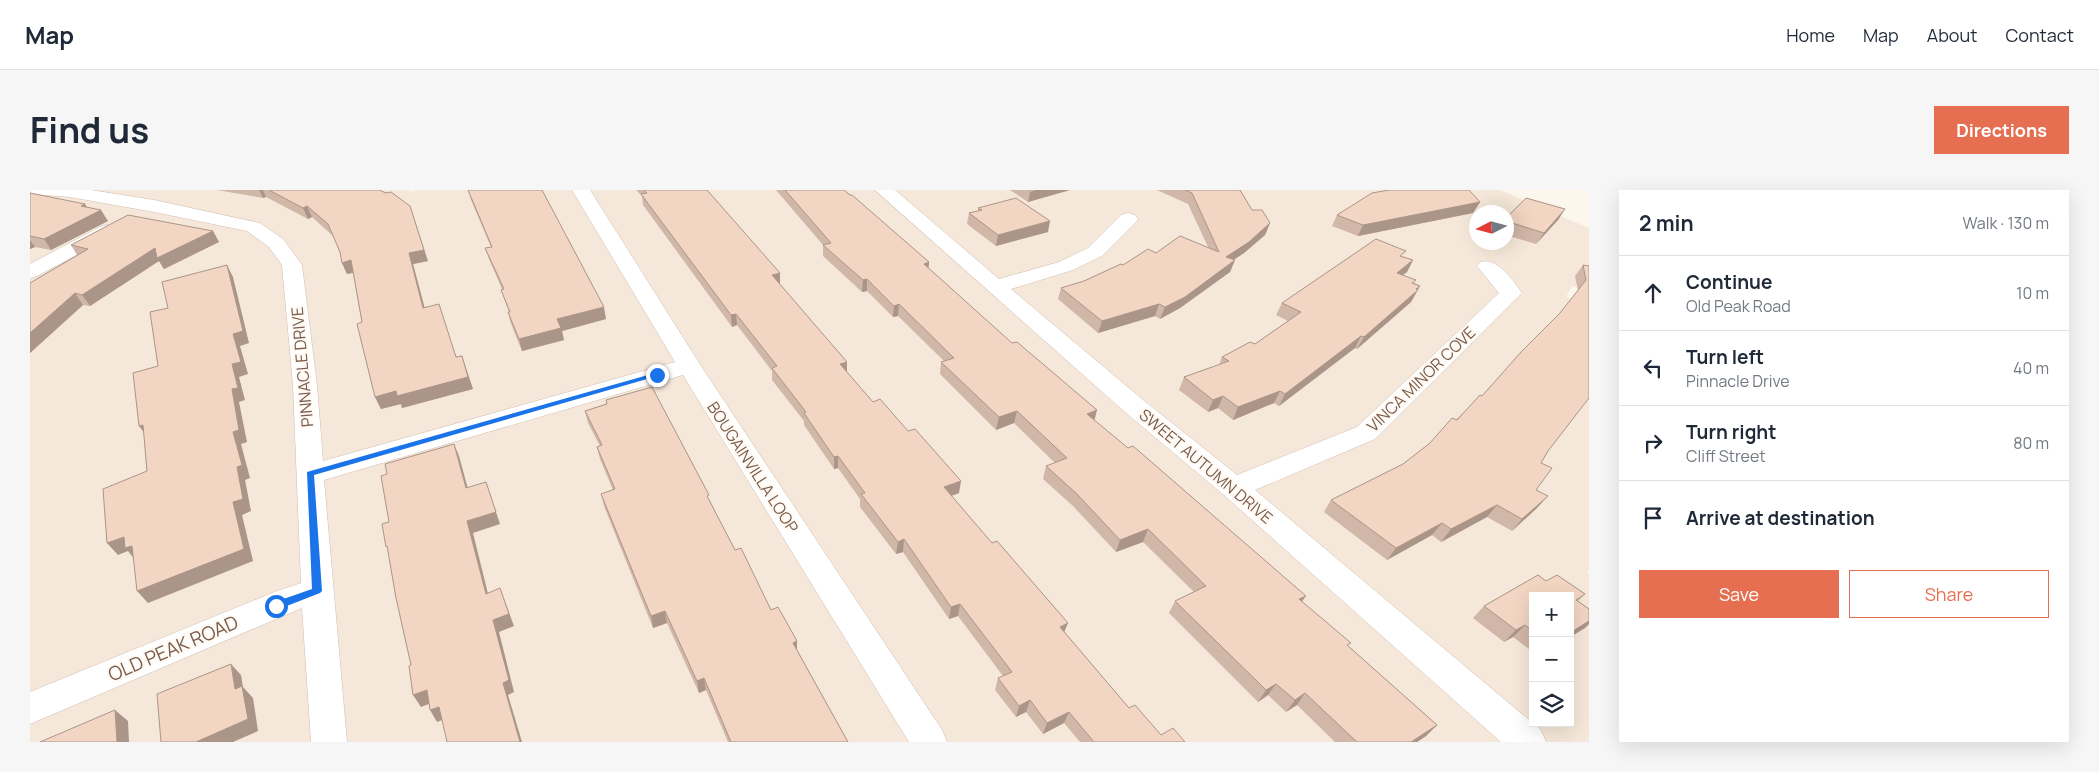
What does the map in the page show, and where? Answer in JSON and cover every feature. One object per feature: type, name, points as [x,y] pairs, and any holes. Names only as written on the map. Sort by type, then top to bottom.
[{"type":"street","name":"PINNACLE DRIVE","points":[[37,190],[70,192],[154,206],[252,227],[276,243],[292,265],[305,385],[317,591],[329,742]]},
{"type":"street","name":"BOUGAINVILLA LOOP","points":[[581,190],[689,366],[929,742]]},
{"type":"street","name":"SWEET AUTUMN DRIVE","points":[[884,190],[1134,406],[1234,488],[1528,742]]},
{"type":"street","points":[[30,272],[154,206]]},
{"type":"street","points":[[997,286],[1066,266],[1095,252],[1128,219]]},
{"type":"street","name":"VINCA MINOR COVE","points":[[1234,488],[1366,433],[1511,293],[1487,266]]},
{"type":"street","points":[[310,474],[689,366]]},
{"type":"street","name":"OLD PEAK ROAD","points":[[30,708],[288,600],[317,591]]},
{"type":"shaded area","points":[[30,190],[406,190],[415,192],[415,190],[1500,190],[1589,228],[1589,291],[1572,286],[1566,297],[1589,305],[1589,570],[1587,573],[1589,575],[1589,742],[30,742]]},
{"type":"building","points":[[269,190],[379,190],[386,193],[391,192],[410,206],[424,250],[409,253],[423,308],[439,304],[456,357],[462,356],[468,377],[397,396],[396,391],[375,397],[357,324],[362,322],[351,260],[342,263],[340,252],[328,224],[307,206],[303,208]]},
{"type":"building","points":[[468,190],[542,190],[604,307],[557,319],[561,328],[519,339],[501,290],[504,289],[485,248],[492,247]]},
{"type":"building","points":[[644,190],[707,190],[780,273],[772,275],[847,362],[840,364],[873,402],[880,399],[908,431],[915,429],[961,481],[944,487],[992,543],[997,541],[1068,623],[1060,627],[1129,708],[1135,705],[1161,735],[1173,728],[1185,742],[1094,742],[1069,712],[1047,723],[1030,700],[1019,706],[998,678],[1012,672],[960,604],[951,607],[904,539],[898,542],[861,494],[865,493],[838,456],[834,457],[804,413],[806,412],[772,368],[777,366],[736,314],[731,315],[641,194],[647,193]]},
{"type":"building","points":[[785,190],[844,190],[852,195],[929,262],[924,264],[1012,343],[1017,342],[1097,410],[1087,414],[1128,448],[1133,446],[1306,596],[1299,599],[1351,643],[1347,645],[1437,725],[1411,742],[1357,742],[1305,693],[1295,700],[1276,684],[1266,690],[1175,601],[1206,586],[1148,529],[1120,540],[1077,494],[1046,466],[1067,458],[1017,411],[999,417],[941,362],[954,358],[899,304],[894,306],[867,279],[863,280],[823,245],[831,243]]},
{"type":"building","points":[[1185,190],[1240,190],[1252,210],[1262,210],[1270,223],[1249,242],[1226,257],[1235,260],[1185,297],[1165,307],[1159,304],[1102,321],[1061,288],[1084,281],[1121,264],[1123,265],[1148,249],[1156,253],[1180,236],[1219,252],[1192,193]]},
{"type":"building","points":[[1389,190],[1469,190],[1480,202],[1363,225],[1337,215],[1372,193]]},
{"type":"building","points":[[30,193],[85,204],[81,206],[101,210],[44,239],[30,236]]},
{"type":"building","points":[[1016,198],[1050,221],[998,235],[969,213],[982,210],[978,208]]},
{"type":"building","points":[[1526,198],[1565,209],[1544,233],[1514,224],[1514,210]]},
{"type":"building","points":[[128,215],[213,231],[157,258],[155,248],[82,295],[75,293],[30,333],[30,283],[88,249],[71,245]]},
{"type":"building","points":[[1376,239],[1406,251],[1400,256],[1413,260],[1397,273],[1416,280],[1412,283],[1420,286],[1416,289],[1418,290],[1364,337],[1361,336],[1285,394],[1280,391],[1238,407],[1223,396],[1213,400],[1184,377],[1229,361],[1222,357],[1250,342],[1255,344],[1301,312],[1282,303]]},
{"type":"building","points":[[227,265],[243,331],[233,334],[241,362],[232,364],[238,388],[232,389],[239,430],[233,432],[242,465],[237,467],[243,499],[233,502],[244,549],[137,591],[132,546],[125,548],[124,537],[107,543],[103,489],[147,471],[143,425],[139,426],[133,373],[158,366],[150,312],[168,308],[162,282]]},
{"type":"building","points":[[1583,265],[1589,266],[1589,398],[1541,463],[1552,468],[1536,490],[1548,496],[1522,519],[1497,505],[1451,529],[1442,523],[1396,548],[1331,500],[1403,464],[1430,443],[1452,418],[1457,420],[1560,313],[1586,280]]},
{"type":"building","points":[[652,387],[709,495],[707,496],[735,550],[741,548],[771,610],[778,607],[797,641],[793,643],[848,742],[731,742],[704,678],[697,681],[665,611],[651,616],[601,494],[615,489],[597,447],[602,445],[585,411],[607,404],[606,400]]},
{"type":"building","points":[[454,444],[466,488],[486,482],[496,512],[467,521],[486,594],[500,588],[509,614],[493,620],[509,680],[503,683],[520,742],[447,742],[439,707],[430,710],[427,690],[413,695],[409,666],[411,665],[382,524],[389,522],[381,476],[387,474],[385,464]]},
{"type":"building","points":[[1538,575],[1546,581],[1557,575],[1585,594],[1576,600],[1589,609],[1589,621],[1574,630],[1574,592],[1529,592],[1529,628],[1525,625],[1516,630],[1484,606]]},
{"type":"building","points":[[231,664],[235,689],[242,686],[248,719],[196,742],[161,742],[157,694]]},
{"type":"building","points":[[115,710],[117,742],[40,742]]},
{"type":"route","points":[[276,606],[288,600],[317,591],[310,474],[657,375]]}]
